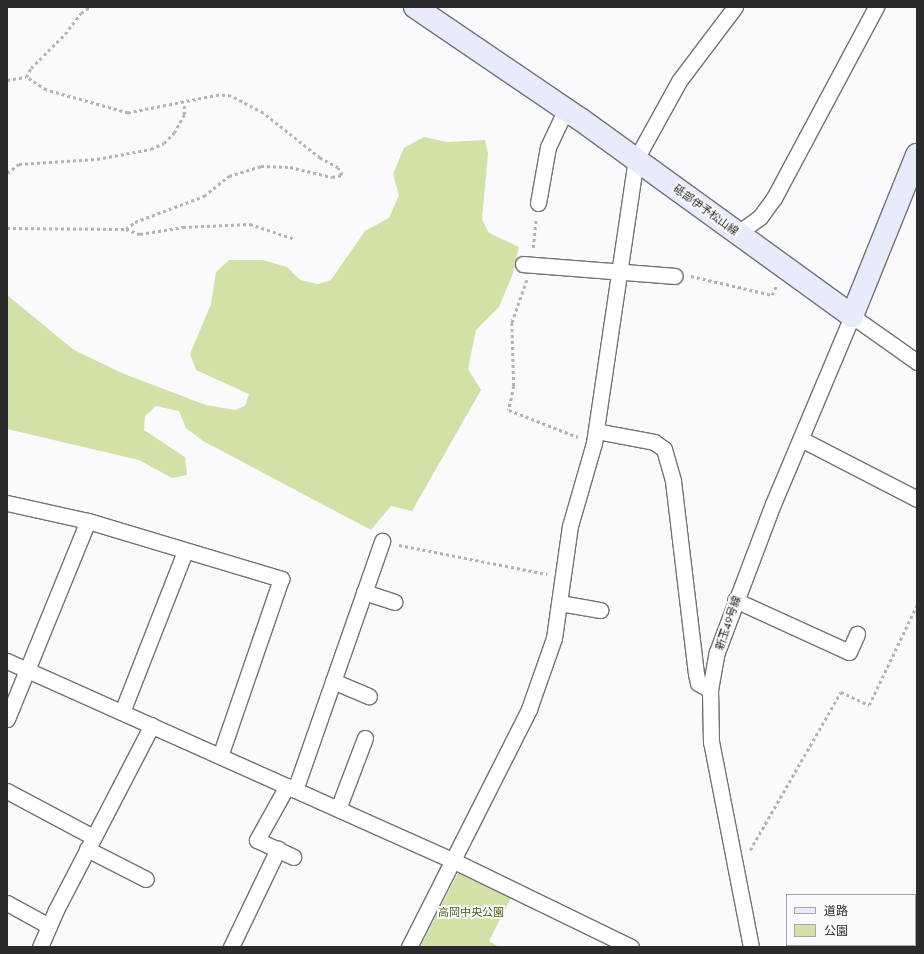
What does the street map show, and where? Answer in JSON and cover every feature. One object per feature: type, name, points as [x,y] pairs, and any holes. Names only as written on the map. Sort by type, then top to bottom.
[{"type":"main road","name":"砥部伊予松山線","points":[[415,7],[566,109],[852,316]]},
{"type":"main road","points":[[852,316],[917,155]]},
{"type":"street","points":[[410,947],[535,694],[554,638],[570,526],[595,437],[636,159],[679,81],[735,7]]},
{"type":"street","points":[[738,233],[760,216],[774,198],[876,7]]},
{"type":"street","points":[[538,203],[548,147],[566,109]]},
{"type":"street","points":[[527,264],[675,276]]},
{"type":"street","points":[[852,316],[917,362]]},
{"type":"street","name":"新玉49号線","points":[[751,947],[737,873],[722,807],[711,742],[710,690],[717,652],[735,600],[852,316]]},
{"type":"street","points":[[595,437],[646,440],[664,449],[673,481],[696,674],[698,683],[710,690]]},
{"type":"street","points":[[801,439],[917,499]]},
{"type":"street","points":[[7,503],[88,521],[281,579],[220,756]]},
{"type":"street","points":[[7,719],[28,671],[88,521]]},
{"type":"street","points":[[293,857],[257,840],[291,788],[333,681],[382,541]]},
{"type":"street","points":[[122,712],[185,551]]},
{"type":"street","points":[[364,592],[394,602]]},
{"type":"street","points":[[735,600],[849,652],[857,634]]},
{"type":"street","points":[[560,603],[600,610]]},
{"type":"street","points":[[7,661],[152,724],[452,860],[631,947]]},
{"type":"street","points":[[333,681],[369,696]]},
{"type":"street","points":[[40,947],[90,843],[152,724]]},
{"type":"street","points":[[338,809],[365,738]]},
{"type":"street","points":[[7,791],[146,880]]},
{"type":"street","points":[[234,946],[278,850]]},
{"type":"street","points":[[7,903],[49,926]]},
{"type":"path","points":[[26,77],[31,68],[65,34],[81,13],[90,7]]},
{"type":"path","points":[[7,80],[26,77],[46,90],[114,111],[135,113],[173,104],[184,104],[219,95],[231,96],[244,101],[263,113],[320,158],[338,168],[342,175],[332,177],[275,165],[247,169],[229,176],[204,196],[135,222],[126,229]]},
{"type":"path","points":[[7,173],[19,164],[97,159],[151,149],[164,143],[174,133],[184,115],[184,104]]},
{"type":"path","points":[[538,203],[527,264],[524,292],[512,323],[514,386],[509,410],[595,437]]},
{"type":"path","points":[[7,228],[126,229],[140,234],[183,227],[250,224],[295,239]]},
{"type":"path","points":[[675,276],[697,276],[772,295],[785,267]]},
{"type":"path","points":[[382,541],[563,577]]},
{"type":"path","points":[[737,873],[841,692],[869,705],[917,605]]},
{"type":"green space","points":[[424,137],[447,142],[485,140],[488,153],[482,219],[489,233],[519,247],[513,273],[499,307],[476,330],[468,369],[481,390],[412,511],[391,506],[371,530],[203,441],[186,428],[179,411],[156,406],[145,416],[144,430],[185,457],[187,475],[172,478],[139,460],[7,429],[7,295],[74,350],[124,374],[206,405],[235,410],[245,406],[249,394],[196,370],[190,354],[211,304],[216,272],[229,260],[263,260],[287,267],[300,280],[318,284],[331,280],[365,231],[389,218],[399,195],[393,174],[404,148]]},
{"type":"green space","name":"高岡中央公園","points":[[458,873],[511,898],[489,941],[499,947],[420,947]]}]
